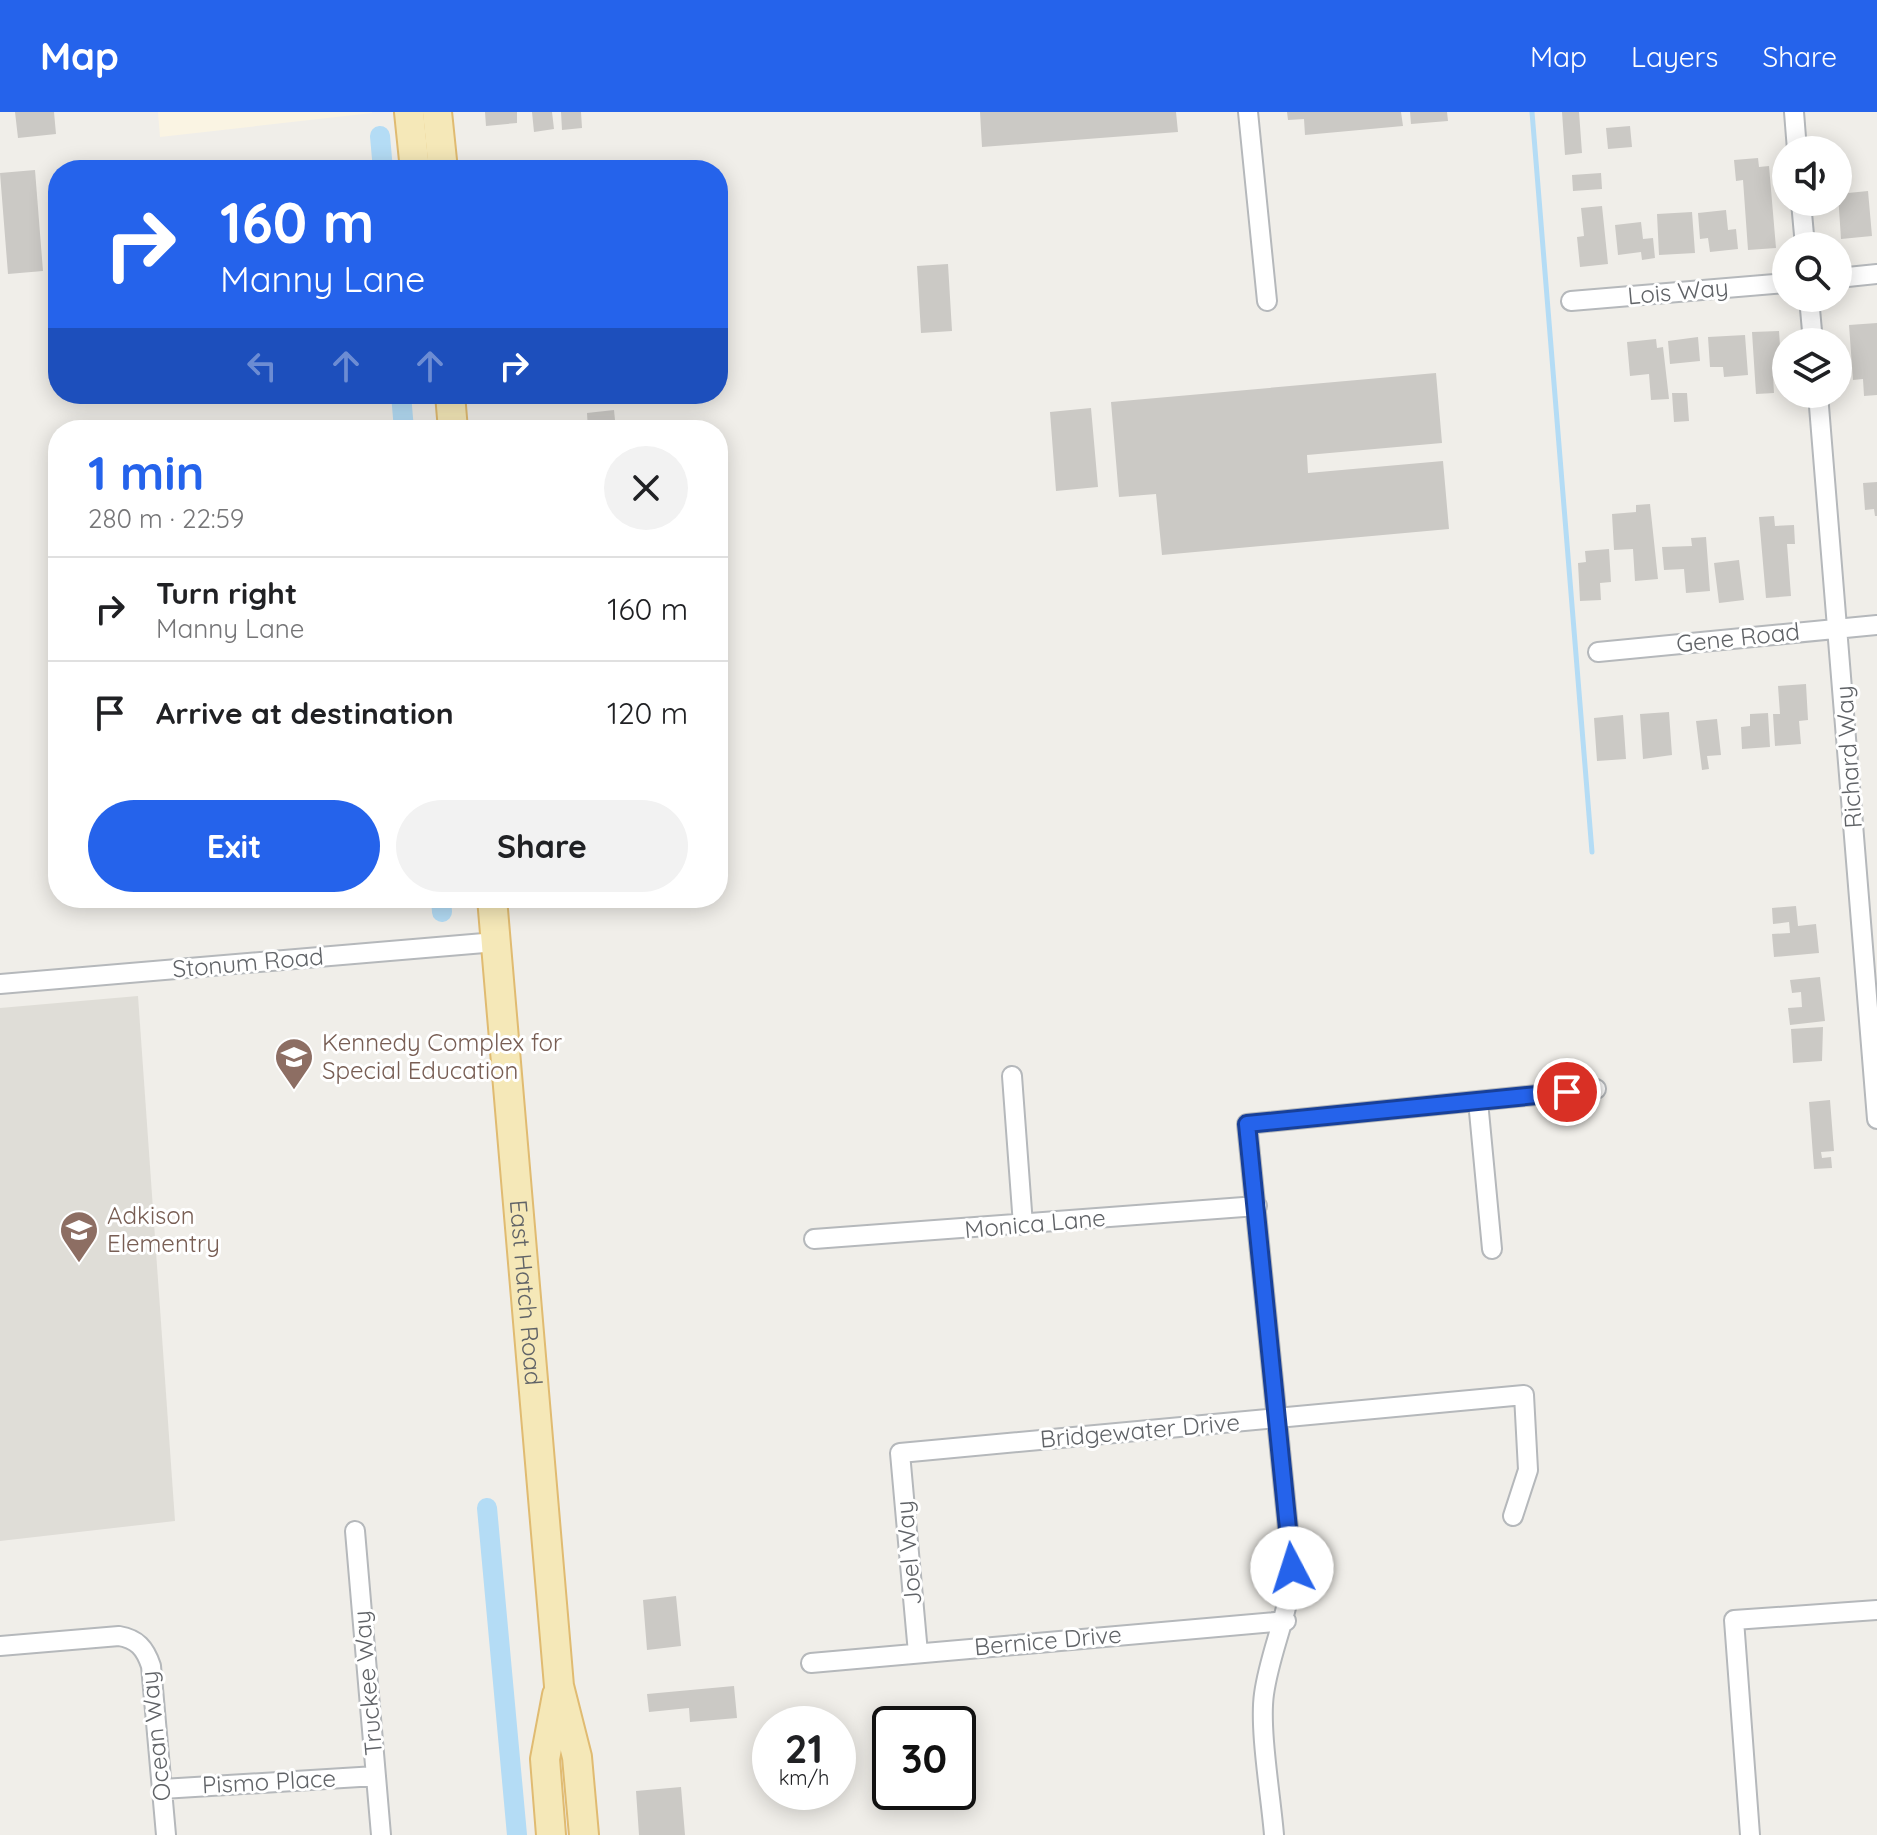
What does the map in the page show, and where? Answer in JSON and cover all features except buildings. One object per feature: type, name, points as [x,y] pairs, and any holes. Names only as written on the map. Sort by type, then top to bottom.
[{"type":"main road","points":[[409,112],[414,160]]},
{"type":"main road","points":[[437,112],[442,160]]},
{"type":"main road","name":"East Hatch Road","points":[[493,908],[559,1686],[577,1757],[584,1835]]},
{"type":"main road","name":"East Hatch Road","points":[[551,1835],[545,1759],[559,1686]]},
{"type":"street","points":[[1248,112],[1267,301]]},
{"type":"street","points":[[1794,112],[1796,136]]},
{"type":"street","points":[[1852,277],[1877,274]]},
{"type":"street","name":"Lois Way","points":[[1571,301],[1772,284]]},
{"type":"street","name":"Richard Way","points":[[1819,408],[1840,628],[1877,1119]]},
{"type":"street","name":"Gene Road","points":[[1598,652],[1877,625]]},
{"type":"street","name":"Stonum Road","points":[[0,984],[496,942]]},
{"type":"street","points":[[1012,1076],[1023,1225]]},
{"type":"street","points":[[1274,1835],[1264,1699],[1268,1669],[1286,1621],[1292,1568],[1247,1124],[1596,1089]]},
{"type":"street","points":[[1478,1101],[1492,1249]]},
{"type":"street","name":"Monica Lane","points":[[814,1239],[1257,1206]]},
{"type":"street","name":"Bridgewater Drive","points":[[900,1453],[1524,1395],[1528,1470],[1513,1516]]},
{"type":"street","name":"Joel Way","points":[[900,1453],[918,1653]]},
{"type":"street","name":"Truckee Way","points":[[355,1531],[381,1835]]},
{"type":"street","points":[[1750,1835],[1734,1620],[1877,1610]]},
{"type":"street","name":"Bernice Drive","points":[[811,1663],[1286,1621]]},
{"type":"street","name":"Ocean Way","points":[[0,1646],[119,1636],[136,1642],[145,1650],[151,1666],[166,1835]]},
{"type":"street","name":"Pismo Place","points":[[162,1789],[376,1776]]},
{"type":"shaded area","points":[[158,112],[372,112],[372,113],[160,137]]},
{"type":"shaded area","name":"Adkison Elementry","points":[[138,996],[175,1521],[0,1541],[0,1008]]},
{"type":"waterway","points":[[1532,112],[1592,852]]},
{"type":"waterway","points":[[380,136],[382,160]]},
{"type":"waterway","points":[[402,404],[403,420]]},
{"type":"waterway","points":[[442,908],[442,912]]},
{"type":"waterway","points":[[487,1508],[517,1835]]},
{"type":"place","name":"Kennedy Complex for Special Education","points":[[294,1091]]},
{"type":"place","name":"Adkison Elementry","points":[[79,1264]]},
{"type":"route","points":[[1292,1568],[1247,1124],[1567,1092]]}]
